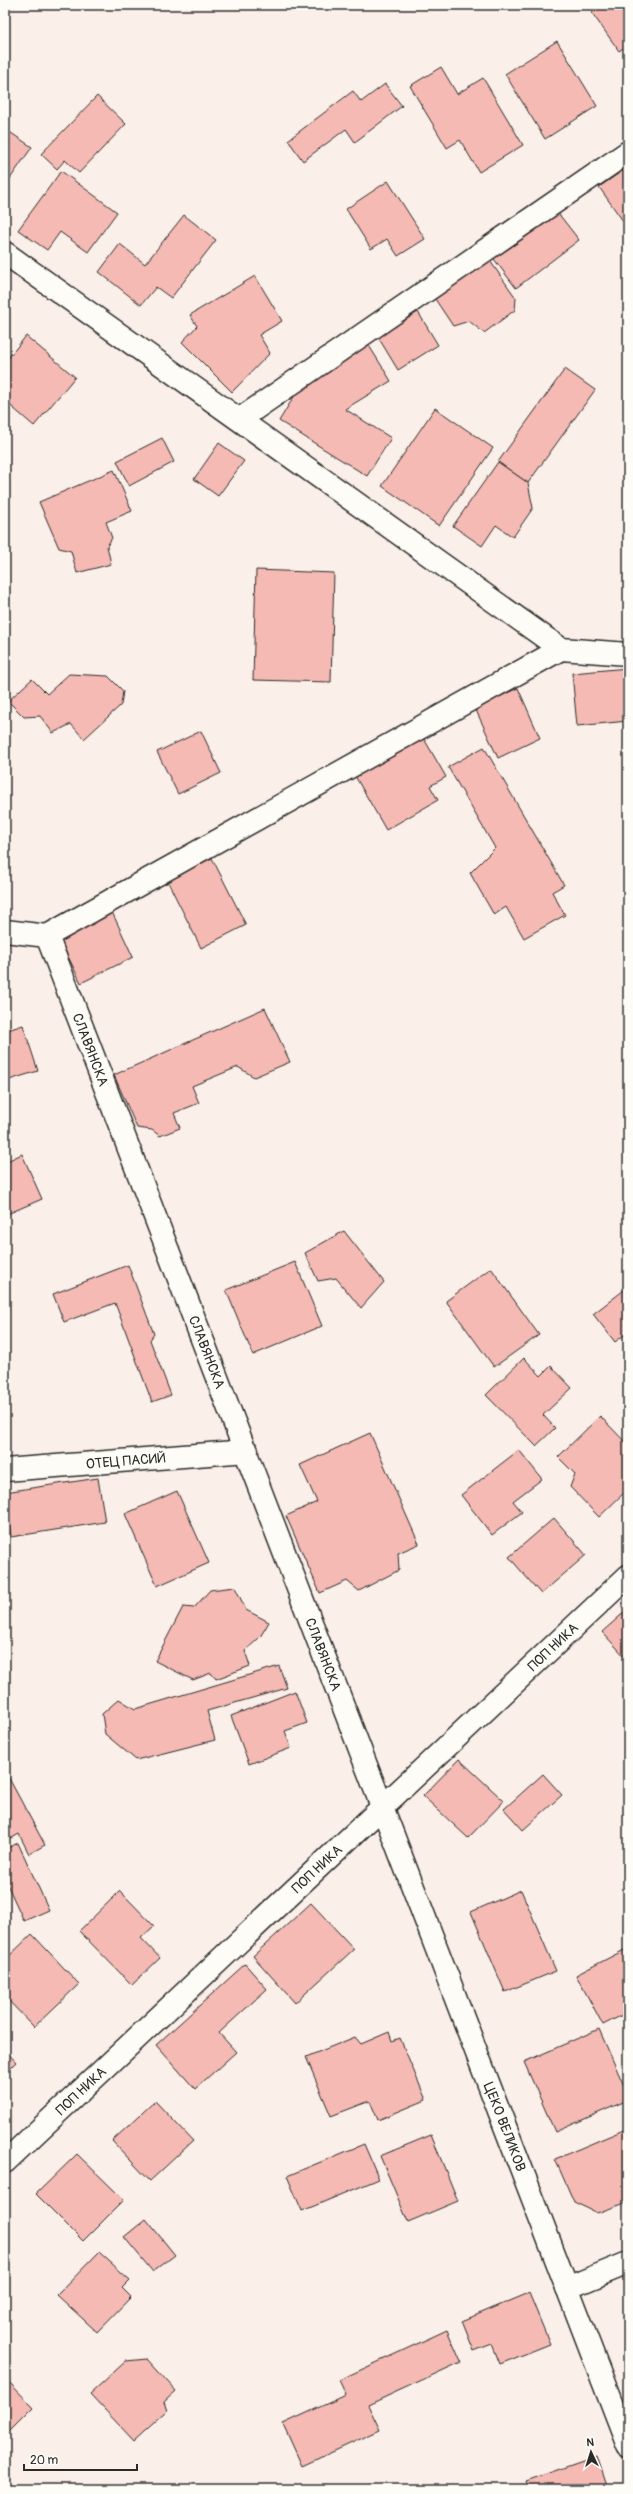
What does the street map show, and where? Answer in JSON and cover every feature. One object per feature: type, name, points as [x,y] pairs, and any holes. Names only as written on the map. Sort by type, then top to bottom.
[{"type":"street","points":[[240,419],[628,152]]},
{"type":"street","points":[[5,253],[561,649],[628,654]]},
{"type":"street","points":[[5,931],[47,936],[561,649]]},
{"type":"street","name":"СЛАВЯНСКА","points":[[47,936],[247,1451],[382,1807]]},
{"type":"street","name":"ОТЕЦ ПАСИЙ","points":[[5,1470],[247,1451]]},
{"type":"street","name":"ПОП НИКА","points":[[5,2162],[628,1576]]},
{"type":"street","name":"ЦЕКО ВЕЛИКОВ","points":[[382,1807],[628,2446]]},
{"type":"street","points":[[567,2288],[628,2263]]},
{"type":"building","points":[[603,5],[628,5],[628,45],[619,51],[592,13]]},
{"type":"building","points":[[557,41],[597,106],[545,139],[505,74]]},
{"type":"building","points":[[441,67],[457,94],[483,78],[523,145],[479,172],[460,140],[447,148],[410,86]]},
{"type":"building","points":[[385,84],[402,106],[355,142],[346,129],[303,161],[288,140],[353,91],[361,102]]},
{"type":"building","points":[[97,96],[126,124],[79,173],[65,160],[57,169],[41,154]]},
{"type":"building","points":[[5,129],[32,147],[5,186]]},
{"type":"building","points":[[628,167],[628,228],[599,187]]},
{"type":"building","points":[[61,171],[117,212],[88,252],[60,232],[47,250],[18,230]]},
{"type":"building","points":[[388,181],[425,239],[398,256],[387,239],[371,249],[346,209]]},
{"type":"building","points":[[554,208],[579,240],[516,288],[491,255]]},
{"type":"building","points":[[184,215],[216,240],[171,298],[156,287],[141,305],[99,272],[120,244],[145,264]]},
{"type":"building","points":[[488,258],[516,298],[515,310],[484,333],[469,321],[453,326],[433,296]]},
{"type":"building","points":[[255,276],[282,321],[259,335],[270,353],[232,392],[182,342],[197,326],[190,315]]},
{"type":"building","points":[[418,312],[438,345],[398,370],[378,337]]},
{"type":"building","points":[[26,336],[75,377],[34,426],[5,401],[5,362]]},
{"type":"building","points":[[368,344],[391,381],[345,409],[391,438],[367,476],[279,421],[301,385]]},
{"type":"building","points":[[565,369],[595,390],[528,483],[498,462]]},
{"type":"building","points":[[435,408],[493,448],[439,526],[382,486]]},
{"type":"building","points":[[162,438],[174,462],[129,486],[117,461]]},
{"type":"building","points":[[219,443],[244,461],[218,496],[194,479]]},
{"type":"building","points":[[498,462],[528,483],[533,508],[513,537],[496,525],[482,546],[453,526]]},
{"type":"building","points":[[114,470],[132,511],[106,522],[112,538],[107,546],[111,564],[77,573],[71,551],[59,548],[39,502]]},
{"type":"building","points":[[256,570],[334,573],[331,682],[253,680]]},
{"type":"building","points":[[628,668],[628,721],[577,726],[572,673]]},
{"type":"building","points":[[69,674],[108,676],[123,691],[121,705],[84,739],[71,724],[53,733],[40,716],[24,717],[8,701],[32,679],[47,694]]},
{"type":"building","points":[[518,688],[540,738],[498,758],[475,708]]},
{"type":"building","points":[[201,731],[221,773],[178,794],[157,752]]},
{"type":"building","points":[[423,737],[446,777],[430,786],[438,800],[386,830],[355,776]]},
{"type":"building","points":[[484,747],[564,885],[552,892],[565,915],[524,938],[506,907],[494,915],[470,873],[495,848],[448,767]]},
{"type":"building","points":[[212,858],[246,925],[201,948],[167,880]]},
{"type":"building","points":[[112,912],[133,957],[81,983],[59,938]]},
{"type":"building","points":[[265,1008],[290,1062],[254,1077],[238,1067],[192,1086],[199,1103],[174,1113],[180,1128],[160,1136],[152,1130],[137,1128],[114,1075]]},
{"type":"building","points":[[23,1025],[38,1071],[9,1080],[5,1066],[5,1031]]},
{"type":"building","points":[[22,1154],[42,1199],[5,1215],[5,1162]]},
{"type":"building","points":[[344,1231],[384,1282],[361,1308],[336,1278],[318,1281],[305,1253]]},
{"type":"building","points":[[295,1262],[322,1326],[253,1355],[226,1290]]},
{"type":"building","points":[[128,1265],[154,1334],[150,1340],[171,1395],[152,1402],[115,1303],[64,1322],[53,1294]]},
{"type":"building","points":[[491,1268],[539,1335],[494,1367],[446,1301]]},
{"type":"building","points":[[628,1287],[628,1332],[615,1342],[593,1314]]},
{"type":"building","points":[[524,1358],[541,1376],[551,1366],[572,1388],[543,1415],[555,1428],[536,1446],[486,1395]]},
{"type":"building","points":[[600,1416],[628,1445],[628,1489],[599,1517],[570,1487],[575,1474],[558,1457]]},
{"type":"building","points":[[370,1433],[419,1544],[398,1553],[399,1570],[359,1591],[347,1581],[320,1593],[286,1516],[317,1502],[300,1465]]},
{"type":"building","points":[[519,1450],[542,1479],[513,1501],[522,1512],[492,1535],[461,1495]]},
{"type":"building","points":[[98,1478],[105,1522],[11,1537],[5,1492]]},
{"type":"building","points":[[177,1491],[209,1563],[157,1586],[125,1514]]},
{"type":"building","points":[[554,1518],[586,1555],[541,1594],[509,1557]]},
{"type":"building","points":[[235,1587],[246,1610],[269,1622],[260,1637],[245,1651],[250,1666],[216,1679],[211,1673],[193,1680],[155,1661],[183,1607],[194,1608],[210,1590]]},
{"type":"building","points":[[628,1609],[628,1660],[602,1632]]},
{"type":"building","points":[[279,1666],[287,1688],[207,1711],[215,1740],[136,1760],[105,1734],[102,1714],[119,1699],[135,1709]]},
{"type":"building","points":[[295,1691],[307,1723],[285,1731],[291,1748],[249,1764],[231,1716]]},
{"type":"building","points":[[459,1759],[504,1801],[468,1838],[423,1796]]},
{"type":"building","points":[[5,1771],[45,1845],[29,1854],[19,1834],[5,1842]]},
{"type":"building","points":[[543,1774],[562,1795],[523,1830],[504,1809]]},
{"type":"building","points":[[18,1843],[49,1910],[24,1921],[5,1880],[5,1849]]},
{"type":"building","points":[[521,1890],[556,1971],[505,1992],[471,1912]]},
{"type":"building","points":[[120,1891],[154,1926],[141,1938],[160,1958],[132,1985],[79,1931]]},
{"type":"building","points":[[311,1903],[354,1949],[295,2003],[253,1956]]},
{"type":"building","points":[[32,1934],[79,1984],[34,2027],[5,1997],[5,1960]]},
{"type":"building","points":[[628,1948],[628,2012],[603,2025],[576,1975]]},
{"type":"building","points":[[245,1964],[267,1989],[219,2033],[236,2052],[195,2089],[156,2045]]},
{"type":"building","points":[[599,2029],[628,2095],[628,2100],[555,2132],[524,2062]]},
{"type":"building","points":[[389,2032],[392,2041],[400,2038],[426,2100],[378,2120],[370,2101],[331,2116],[306,2057],[355,2037],[361,2044]]},
{"type":"building","points":[[5,2050],[16,2062],[5,2073]]},
{"type":"building","points":[[155,2101],[193,2141],[150,2181],[112,2141]]},
{"type":"building","points":[[626,2129],[628,2135],[628,2202],[597,2213],[574,2202],[555,2159]]},
{"type":"building","points":[[431,2135],[458,2201],[408,2222],[380,2156]]},
{"type":"building","points":[[364,2144],[379,2179],[302,2211],[287,2176]]},
{"type":"building","points":[[77,2154],[124,2200],[83,2241],[36,2194]]},
{"type":"building","points":[[146,2219],[175,2255],[153,2272],[124,2237]]},
{"type":"building","points":[[99,2252],[130,2280],[122,2288],[131,2297],[97,2332],[57,2295]]},
{"type":"building","points":[[529,2293],[550,2344],[500,2364],[492,2344],[474,2351],[462,2321]]},
{"type":"building","points":[[447,2330],[461,2362],[368,2405],[380,2430],[302,2466],[283,2424],[346,2395],[339,2380]]},
{"type":"building","points":[[147,2359],[176,2391],[164,2402],[167,2411],[134,2441],[90,2394],[126,2361]]},
{"type":"building","points":[[5,2378],[33,2407],[5,2435]]},
{"type":"building","points":[[597,2456],[608,2489],[529,2489],[526,2481]]}]
